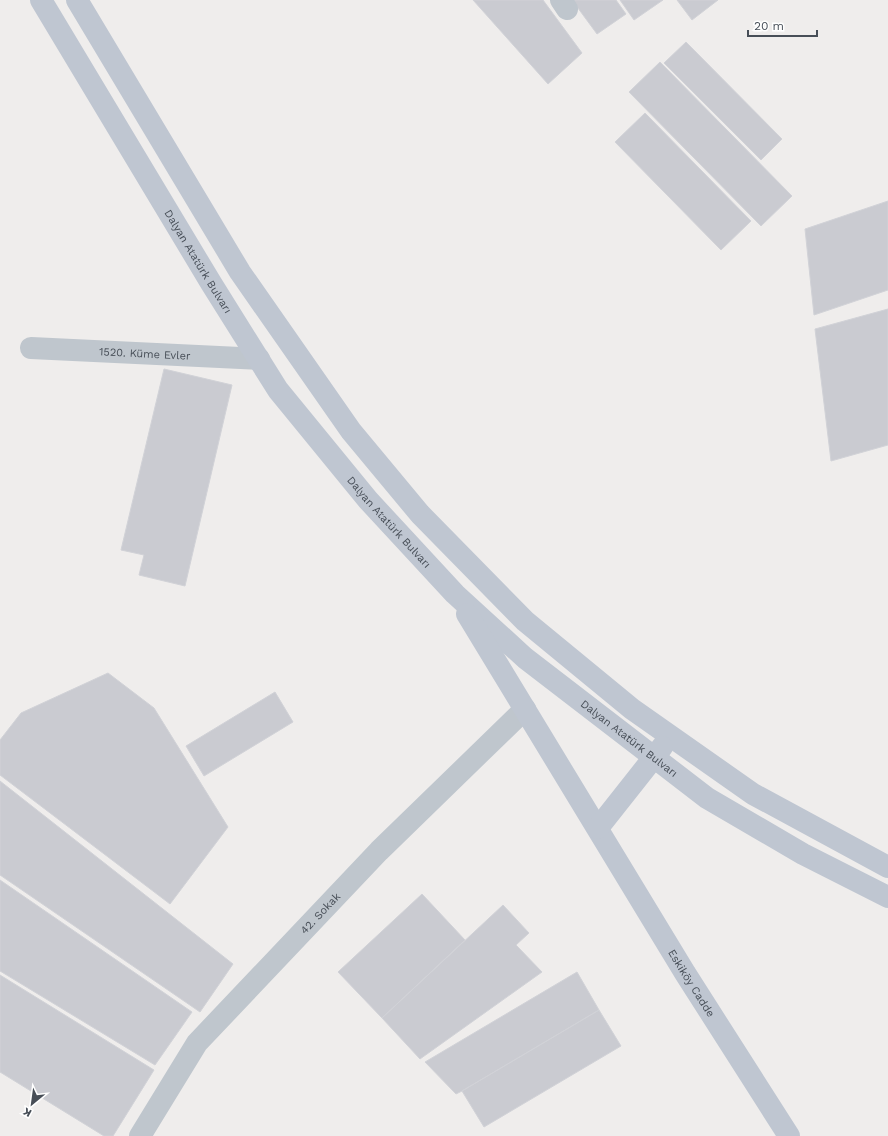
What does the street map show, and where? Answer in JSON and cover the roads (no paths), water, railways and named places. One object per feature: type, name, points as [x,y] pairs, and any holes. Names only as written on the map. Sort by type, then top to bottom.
[{"type":"main road","name":"Dalyan Atatürk Bulvarı","points":[[41,0],[138,159],[211,284],[278,390],[368,500],[455,594],[525,658],[707,798],[803,854],[888,897]]},
{"type":"main road","points":[[77,0],[240,272],[351,431],[420,514],[525,621],[632,709],[753,794],[888,867]]},
{"type":"main road","name":"Eskiköy Cadde","points":[[455,594],[685,973],[789,1136]]},
{"type":"main road","points":[[598,828],[671,736]]},
{"type":"street","name":"1520. Küme Evler","points":[[31,348],[259,359]]},
{"type":"street","name":"42. Sokak","points":[[140,1136],[197,1043],[379,851],[525,709]]}]
